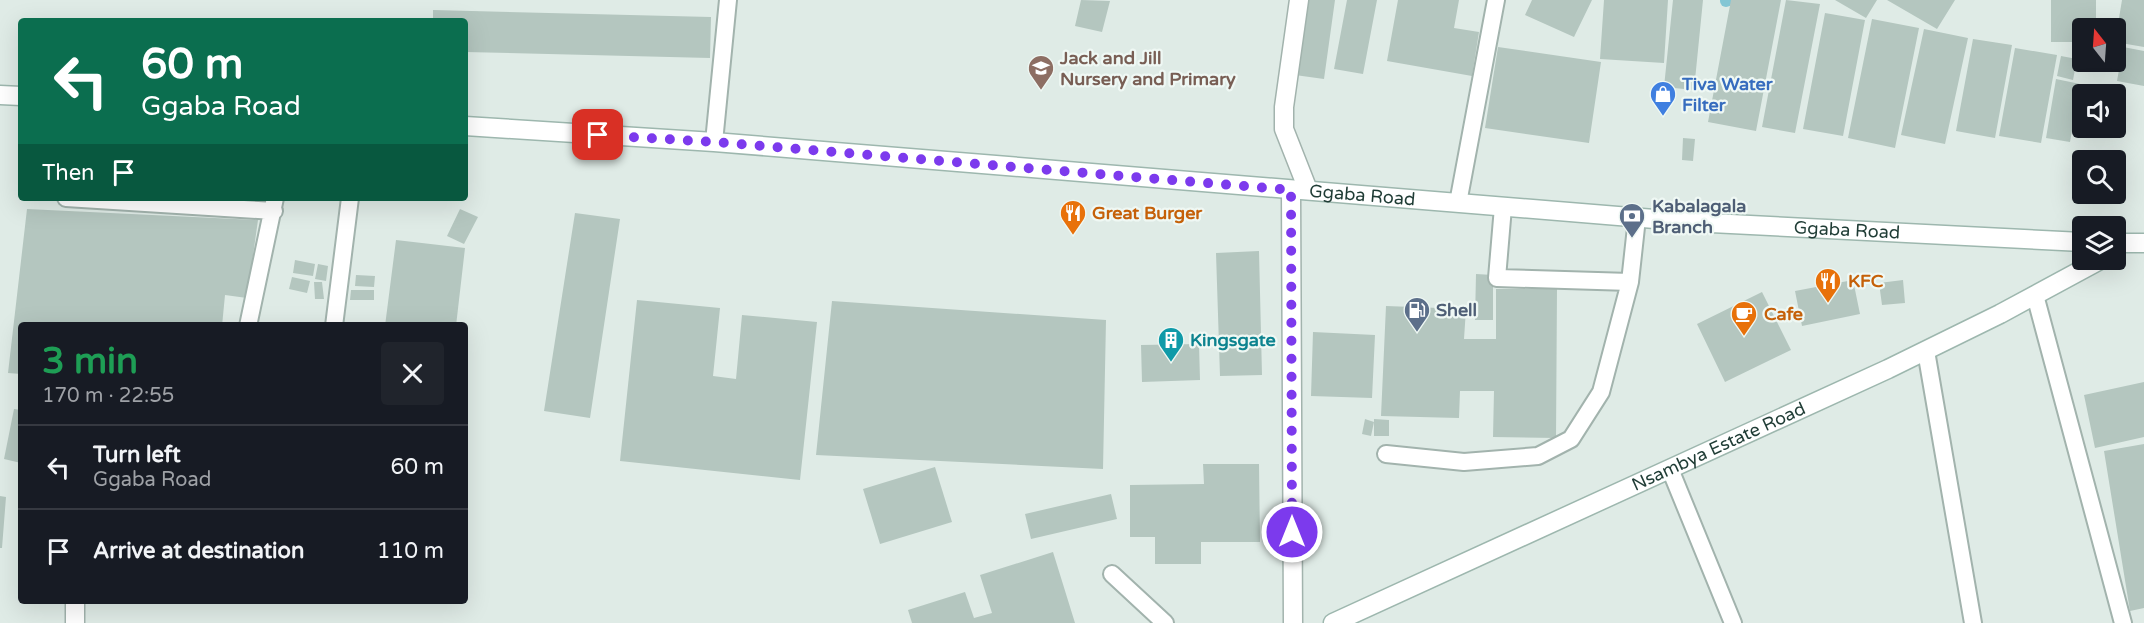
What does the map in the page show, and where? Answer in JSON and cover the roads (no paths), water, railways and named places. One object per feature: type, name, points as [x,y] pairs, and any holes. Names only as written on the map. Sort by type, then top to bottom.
[{"type":"main road","points":[[1293,623],[1299,190],[1284,129],[1284,107],[1299,0]]},
{"type":"main road","points":[[0,95],[18,96]]},
{"type":"main road","name":"Ggaba Road","points":[[468,126],[714,142],[1637,218],[2072,241]]},
{"type":"main road","name":"Nsambya Estate Road","points":[[1333,623],[1926,351],[2081,270]]},
{"type":"main road","points":[[75,604],[75,623]]},
{"type":"lane","points":[[714,142],[728,0]]},
{"type":"lane","points":[[1458,203],[1496,0]]},
{"type":"lane","points":[[155,201],[274,205],[250,322]]},
{"type":"lane","points":[[334,322],[350,201]]},
{"type":"lane","points":[[1503,207],[1497,278],[1630,282]]},
{"type":"lane","points":[[1386,454],[1464,462],[1538,456],[1571,439],[1600,392],[1630,282],[1637,218]]},
{"type":"lane","points":[[2035,295],[2122,623]]},
{"type":"lane","points":[[1926,351],[1972,623]]},
{"type":"lane","points":[[1670,468],[1733,623]]},
{"type":"lane","points":[[1112,574],[1165,623]]},
{"type":"place","name":"Jack and Jill Nursery and Primary","points":[[1041,91]]},
{"type":"place","name":"Tiva Water Filter","points":[[1663,117]]},
{"type":"place","name":"Great Burger","points":[[1073,236]]},
{"type":"place","name":"Kabalagala Branch","points":[[1632,239]]},
{"type":"place","name":"KFC","points":[[1828,304]]},
{"type":"place","name":"Shell","points":[[1417,333]]},
{"type":"place","name":"Cafe","points":[[1744,337]]},
{"type":"place","name":"Kingsgate","points":[[1171,363]]}]
